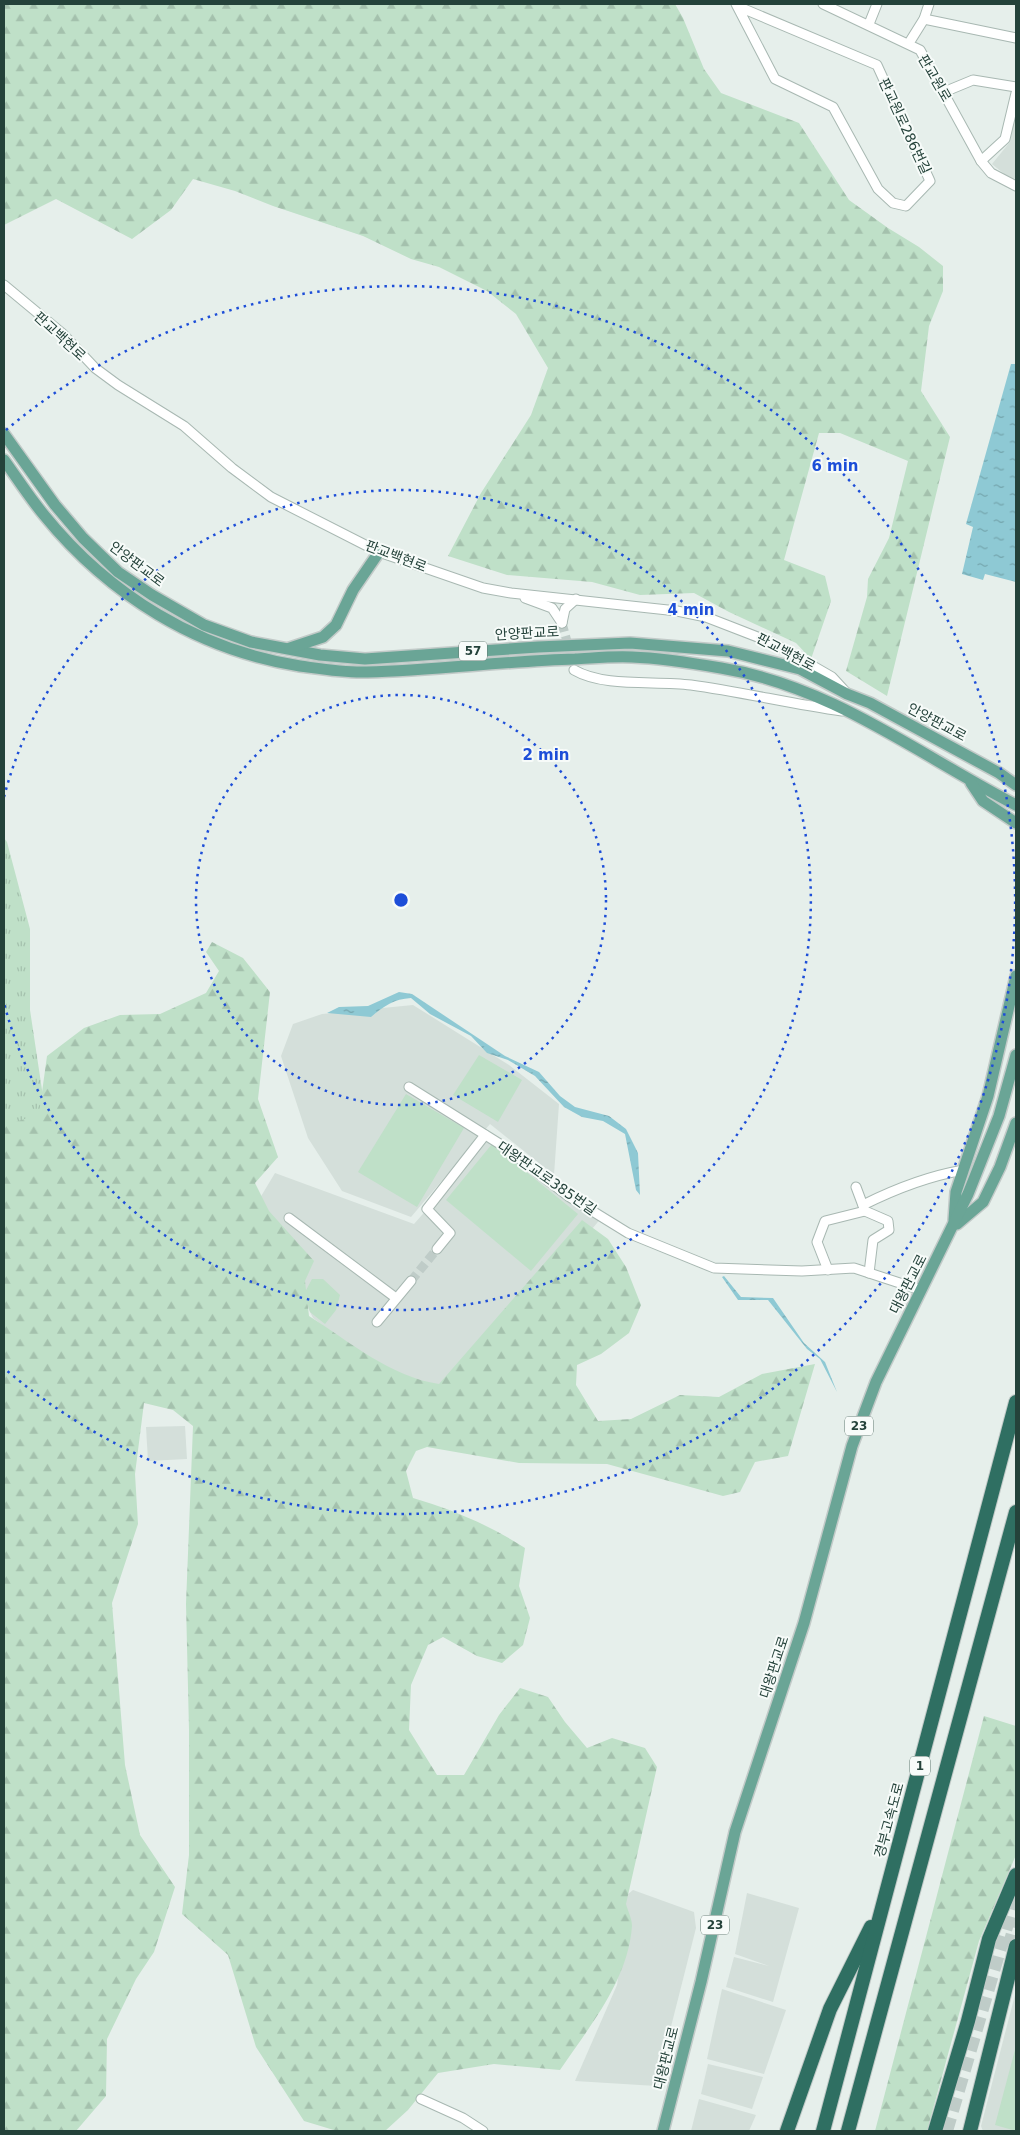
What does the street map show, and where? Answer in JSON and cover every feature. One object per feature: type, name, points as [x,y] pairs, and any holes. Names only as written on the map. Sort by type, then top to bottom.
[{"type":"highway","name":"경부고속도로","points":[[823,2131],[1016,1402]]},
{"type":"highway","name":"1","points":[[848,2131],[1016,1512]]},
{"type":"highway","points":[[935,2131],[968,2022],[989,1939],[1016,1875]]},
{"type":"highway","points":[[787,2131],[830,2009],[884,1902]]},
{"type":"highway","points":[[970,2131],[1016,1946]]},
{"type":"main road","name":"안양판교로","points":[[4,434],[55,505],[83,538],[118,572],[204,626],[251,642],[284,650],[364,659],[630,643],[728,651],[800,669],[847,694],[870,703],[1000,773],[1016,785]]},
{"type":"main road","name":"안양판교로","points":[[4,460],[44,515],[72,547],[117,587],[143,607],[198,638],[247,655],[319,669],[364,672],[541,660],[632,657],[723,668],[797,688],[857,714],[970,781],[1016,805]]},
{"type":"main road","points":[[284,650],[323,637],[336,625],[353,590],[379,552]]},
{"type":"main road","name":"57","points":[[1000,773],[1016,776]]},
{"type":"main road","points":[[970,781],[983,801],[1016,823]]},
{"type":"main road","name":"대왕판교로","points":[[954,1226],[956,1192],[988,1096],[1016,976]]},
{"type":"main road","name":"대왕판교로","points":[[663,2131],[701,1982],[735,1832],[804,1622],[852,1446],[876,1382],[954,1226],[990,1140],[1016,1054]]},
{"type":"main road","name":"대왕판교로","points":[[954,1226],[983,1202],[1000,1167],[1016,1123]]},
{"type":"street","name":"판교원로","points":[[823,4],[909,43],[920,50],[981,161],[991,173],[1016,186]]},
{"type":"street","points":[[868,24],[877,4]]},
{"type":"street","points":[[909,43],[924,19],[929,4]]},
{"type":"street","name":"판교원로286번길","points":[[736,5],[877,65],[930,181],[906,206],[893,203],[878,189],[832,107],[775,79],[736,5]]},
{"type":"street","points":[[924,19],[1016,38]]},
{"type":"street","points":[[944,92],[974,80],[1016,88]]},
{"type":"street","points":[[981,161],[1004,139],[1016,93]]},
{"type":"street","name":"판교백현로","points":[[4,285],[63,334],[95,368],[118,385],[184,426],[232,468],[271,497],[379,552],[483,588],[511,593],[677,611],[732,625],[773,643],[832,677],[847,694]]},
{"type":"street","points":[[511,593],[552,608],[562,623],[565,609],[576,600]]},
{"type":"street","points":[[574,670],[584,676],[610,680],[689,684],[784,703],[857,714]]},
{"type":"street","name":"대왕판교로385번길","points":[[409,1087],[485,1135],[568,1196],[628,1233],[714,1268],[802,1271],[854,1268],[921,1290]]},
{"type":"street","points":[[437,1249],[450,1233],[427,1208],[485,1135]]},
{"type":"street","points":[[828,1270],[817,1242],[825,1221],[864,1208],[887,1193],[938,1174],[964,1170]]},
{"type":"street","points":[[856,1187],[864,1208],[888,1221],[889,1230],[873,1240],[869,1273]]},
{"type":"street","points":[[289,1218],[396,1298]]},
{"type":"street","points":[[377,1322],[411,1281]]},
{"type":"street","points":[[421,2099],[463,2118],[483,2131]]},
{"type":"shaded area","points":[[1016,110],[1016,179],[1008,177],[992,164],[1010,142]]},
{"type":"shaded area","points":[[413,1005],[509,1065],[559,1104],[554,1175],[490,1124],[411,1217],[342,1191],[308,1138],[281,1056],[293,1024],[322,1014]]},
{"type":"shaded area","points":[[488,1140],[602,1217],[438,1415],[313,1318],[257,1203],[275,1173],[414,1224]]},
{"type":"shaded area","points":[[185,1426],[187,1459],[148,1461],[146,1427]]},
{"type":"shaded area","points":[[633,1890],[694,1912],[696,1928],[656,2086],[575,2081],[617,1985],[625,1931],[621,1900]]},
{"type":"shaded area","points":[[747,1893],[799,1908],[773,2002],[726,1987],[734,1957],[769,1966],[735,1954]]},
{"type":"shaded area","points":[[722,1989],[786,2010],[764,2074],[707,2059]]},
{"type":"shaded area","points":[[1016,1991],[1016,2131],[983,2131],[981,2126]]},
{"type":"shaded area","points":[[708,2064],[763,2077],[752,2109],[701,2094]]},
{"type":"shaded area","points":[[699,2099],[756,2115],[749,2131],[691,2131]]},
{"type":"green space","points":[[4,4],[675,4],[683,18],[704,69],[721,93],[799,123],[849,200],[888,228],[919,247],[943,266],[943,291],[929,326],[921,391],[950,437],[887,696],[846,671],[867,597],[868,579],[889,538],[908,461],[840,433],[819,433],[784,560],[825,576],[831,601],[811,659],[796,643],[729,612],[694,593],[640,595],[592,582],[507,575],[448,556],[481,493],[531,415],[548,368],[516,314],[487,291],[439,267],[411,259],[363,236],[273,206],[235,191],[193,179],[171,210],[132,239],[56,199],[4,225]]},
{"type":"green space","points":[[4,838],[7,842],[30,929],[30,1010],[47,1123],[4,1142]]},
{"type":"green space","points":[[212,942],[243,958],[270,992],[258,1099],[278,1157],[255,1183],[269,1211],[314,1261],[305,1281],[309,1316],[355,1347],[388,1366],[421,1380],[439,1384],[582,1220],[608,1239],[626,1267],[641,1305],[629,1333],[601,1354],[577,1365],[576,1385],[598,1421],[631,1419],[680,1395],[719,1397],[762,1374],[815,1364],[788,1456],[755,1462],[740,1492],[723,1496],[607,1464],[519,1463],[427,1447],[416,1451],[406,1471],[413,1498],[471,1519],[525,1548],[519,1586],[530,1618],[523,1645],[502,1663],[477,1656],[443,1637],[428,1645],[411,1685],[409,1730],[437,1775],[464,1775],[499,1715],[520,1688],[548,1697],[565,1722],[587,1748],[612,1738],[645,1748],[657,1767],[626,1904],[632,1926],[623,1966],[605,2002],[560,2070],[494,2064],[438,2073],[408,2110],[385,2131],[337,2131],[304,2121],[256,2047],[228,1955],[182,1914],[189,1855],[186,1604],[193,1426],[173,1410],[144,1403],[135,1474],[138,1524],[112,1603],[125,1765],[140,1835],[175,1887],[154,1952],[136,1979],[107,2039],[106,2096],[76,2131],[4,2131],[4,1126],[39,1114],[47,1056],[84,1028],[120,1015],[160,1014],[206,993],[219,971],[206,952]]},
{"type":"green space","points":[[479,1055],[522,1080],[498,1122],[453,1095]]},
{"type":"green space","points":[[406,1094],[464,1128],[417,1207],[358,1172]]},
{"type":"green space","points":[[492,1144],[578,1214],[531,1271],[446,1200]]},
{"type":"green space","points":[[312,1279],[323,1279],[340,1295],[336,1310],[325,1324],[310,1312],[304,1294]]},
{"type":"green space","points":[[984,1716],[1016,1726],[1016,1855],[979,1941],[927,2131],[875,2131]]},
{"type":"green space","points":[[1016,2046],[1016,2131],[995,2125]]},
{"type":"water","points":[[1011,364],[1016,364],[1016,582],[985,574],[983,580],[962,574],[973,527],[966,524]]},
{"type":"water","points":[[399,992],[412,994],[505,1056],[539,1072],[560,1096],[575,1107],[609,1116],[626,1129],[638,1153],[640,1195],[636,1190],[625,1134],[603,1121],[582,1117],[564,1107],[535,1076],[508,1060],[487,1053],[471,1036],[430,1014],[411,998],[390,1004],[371,1017],[327,1013],[339,1007],[368,1006]]},
{"type":"water","points":[[724,1276],[741,1297],[773,1298],[804,1343],[825,1362],[837,1392],[820,1359],[807,1349],[768,1300],[738,1300],[722,1277]]},
{"type":"tunnel","points":[[562,623],[573,664]]},
{"type":"tunnel","points":[[411,1281],[437,1249]]},
{"type":"tunnel","points":[[946,2131],[1016,1893]]},
{"type":"tunnel","points":[[1009,1948],[1016,1922]]}]
